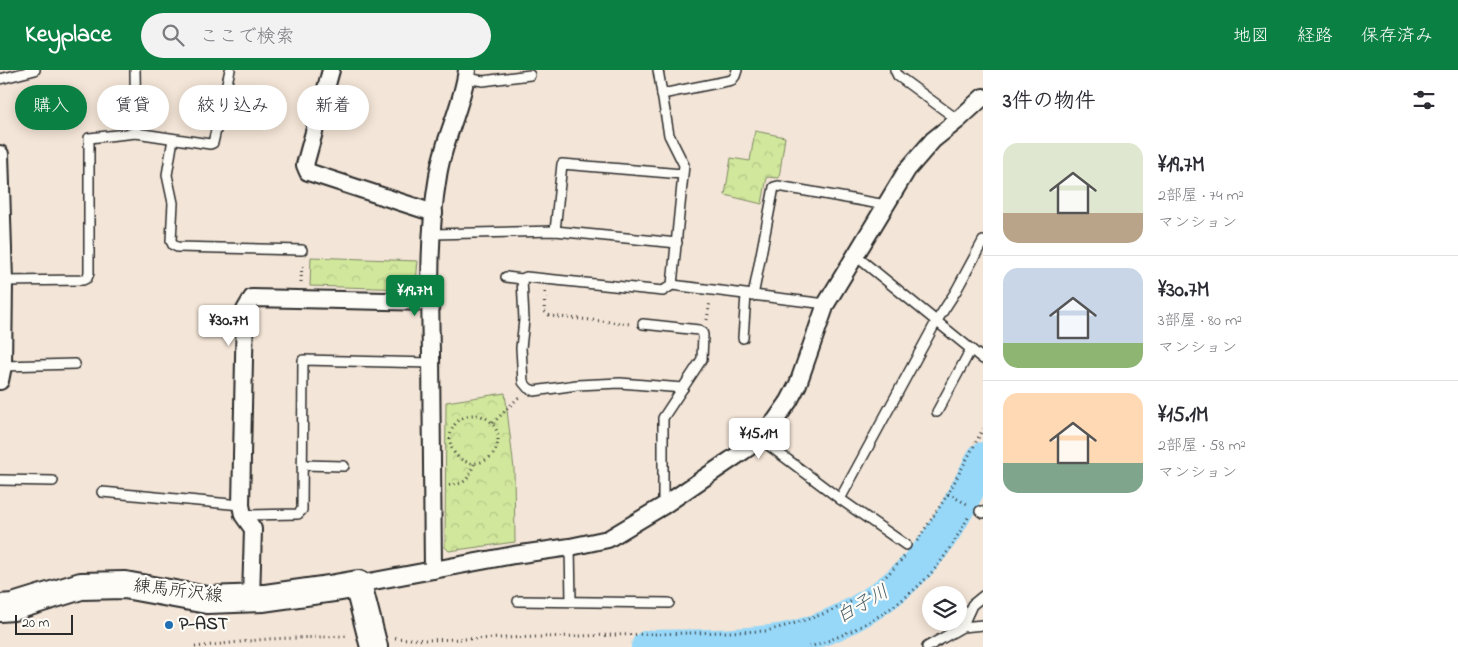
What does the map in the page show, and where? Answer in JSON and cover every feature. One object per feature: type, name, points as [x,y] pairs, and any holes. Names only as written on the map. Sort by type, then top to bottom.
[{"type":"main road","name":"練馬所沢線","points":[[0,608],[14,607],[81,586],[125,586],[208,600],[251,599],[358,584]]},
{"type":"main road","points":[[358,584],[373,643]]},
{"type":"street","points":[[331,70],[305,165],[308,172],[434,213]]},
{"type":"street","points":[[434,570],[430,302],[434,213],[438,175],[458,111],[466,74]]},
{"type":"street","points":[[358,584],[608,539],[664,506],[748,448],[775,421],[789,401],[798,384],[826,304],[907,170],[933,140],[983,97]]},
{"type":"street","points":[[0,154],[4,281],[1,373]]},
{"type":"street","points":[[251,599],[252,529],[242,510],[245,310],[252,298],[430,302]]},
{"type":"lane","points":[[0,79],[35,70]]},
{"type":"lane","points":[[135,70],[136,133]]},
{"type":"lane","points":[[4,281],[83,280],[87,278],[89,273],[88,140],[92,136],[136,133],[213,143],[230,70]]},
{"type":"lane","points":[[658,70],[670,136],[684,165],[672,285]]},
{"type":"lane","points":[[662,94],[732,80],[736,76],[736,70]]},
{"type":"lane","points":[[895,70],[898,76],[958,120]]},
{"type":"lane","points":[[466,74],[483,80],[530,75]]},
{"type":"lane","points":[[173,139],[167,175],[172,203],[171,242],[173,245],[177,247],[302,250]]},
{"type":"lane","points":[[555,232],[562,164],[682,174]]},
{"type":"lane","points":[[743,338],[750,296],[774,187],[778,186],[886,205]]},
{"type":"lane","points":[[433,234],[555,232],[677,243]]},
{"type":"lane","points":[[840,499],[936,322],[956,291],[983,241]]},
{"type":"lane","points":[[856,256],[983,359]]},
{"type":"lane","points":[[506,277],[546,279],[662,291],[672,285],[826,304]]},
{"type":"lane","points":[[522,279],[524,320],[521,348],[523,382],[528,388],[534,391],[577,385],[620,383],[683,388]]},
{"type":"lane","points":[[644,324],[699,330],[702,332],[702,359],[663,418],[664,506]]},
{"type":"lane","points":[[937,412],[971,349]]},
{"type":"lane","points":[[102,492],[242,510],[298,514],[302,510],[303,360],[431,363]]},
{"type":"lane","points":[[1,373],[75,364]]},
{"type":"lane","points":[[760,438],[840,499],[906,545]]},
{"type":"lane","points":[[302,465],[344,466]]},
{"type":"lane","points":[[0,480],[53,481]]},
{"type":"lane","points":[[570,547],[571,601]]},
{"type":"lane","points":[[967,616],[972,605],[983,596]]},
{"type":"lane","points":[[518,601],[669,603]]},
{"type":"lane","points":[[967,627],[983,625]]},
{"type":"lane","points":[[927,647],[955,631]]},
{"type":"path","points":[[301,299],[302,250]]},
{"type":"path","points":[[546,279],[544,311],[550,316],[644,324]]},
{"type":"path","points":[[702,332],[708,318],[711,290]]},
{"type":"path","points":[[493,424],[528,388]]},
{"type":"path","points":[[471,415],[486,418],[493,424],[498,432],[499,441],[497,450],[491,457],[483,462],[474,464],[465,462],[453,451],[450,436],[452,428],[457,422],[471,415]]},
{"type":"path","points":[[432,485],[462,484],[468,478],[474,464]]},
{"type":"path","points":[[809,647],[873,620],[894,607],[934,570],[977,510],[949,494]]},
{"type":"green space","points":[[755,131],[785,137],[779,178],[767,177],[762,204],[725,195],[731,158],[750,161]]},
{"type":"green space","points":[[311,257],[418,261],[416,282],[409,289],[310,286]]},
{"type":"green space","points":[[505,393],[514,469],[515,542],[449,551],[445,547],[446,402]]},
{"type":"waterway","name":"白子川","points":[[648,647],[733,645],[784,640],[827,627],[868,606],[904,578],[934,545],[948,525],[983,459]]},
{"type":"place","name":"P-AST","points":[[169,625]]}]
